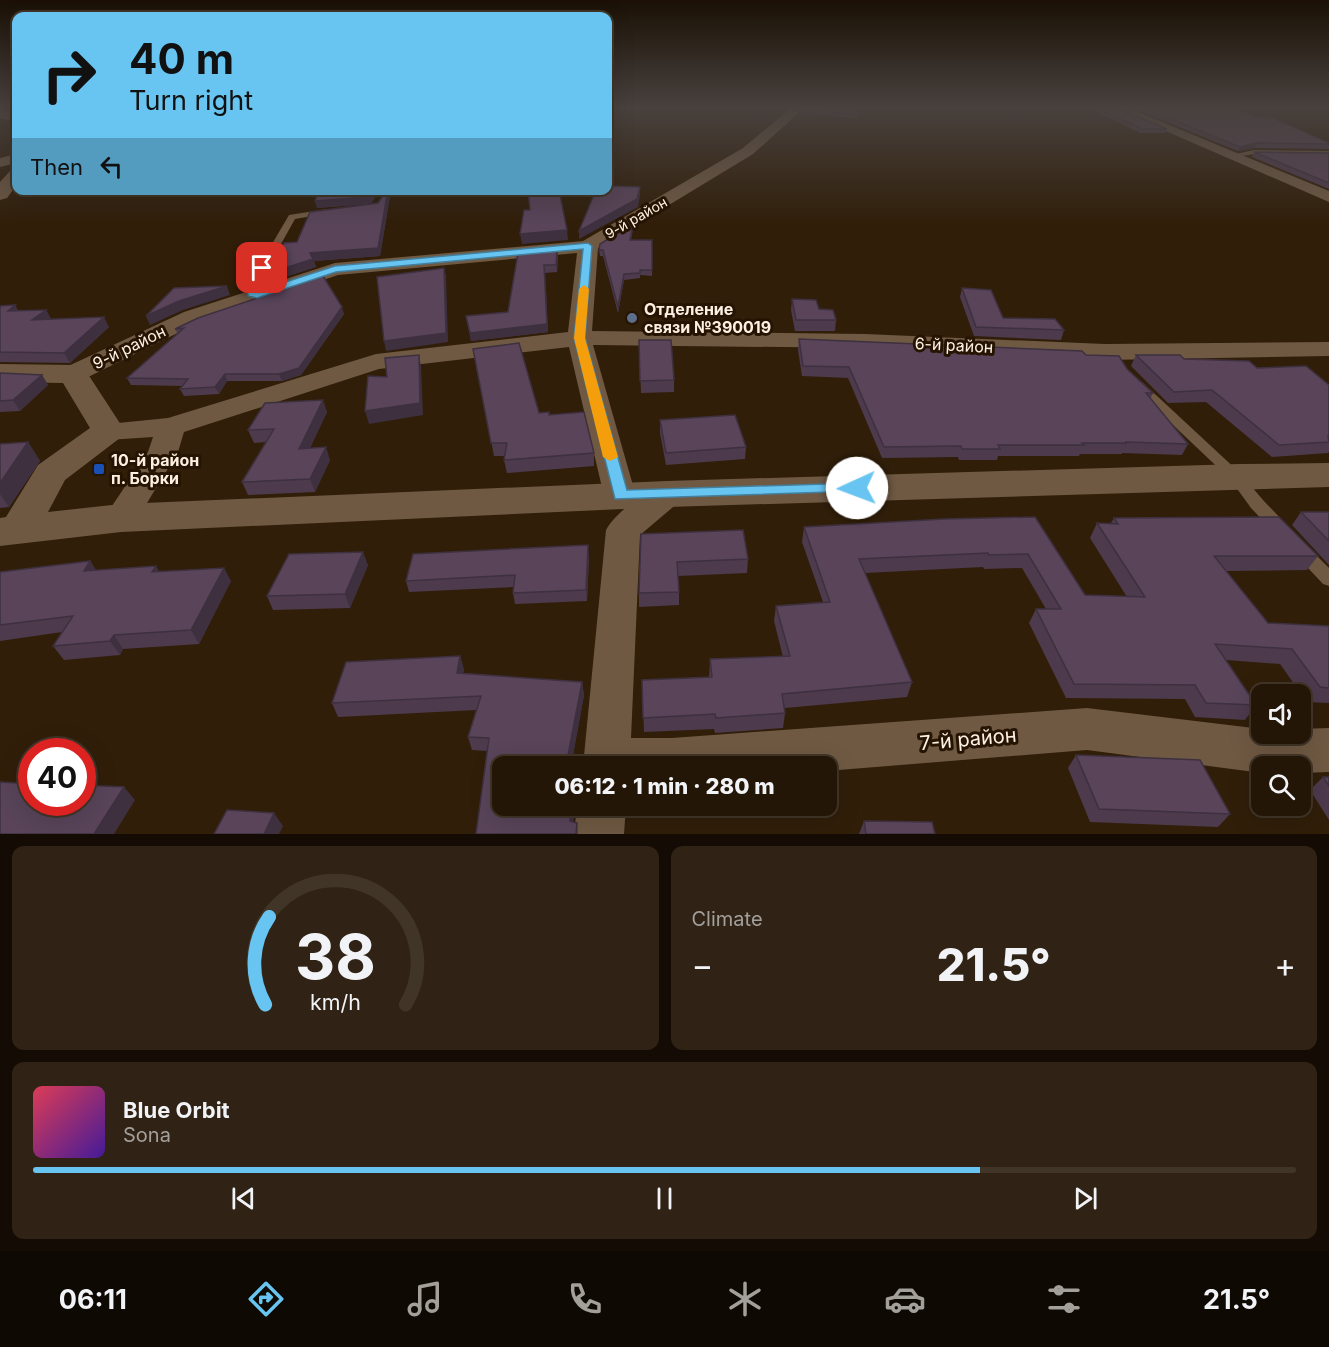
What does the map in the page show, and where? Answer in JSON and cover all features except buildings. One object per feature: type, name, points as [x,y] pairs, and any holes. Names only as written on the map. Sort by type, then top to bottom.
[{"type":"street","name":"9-й район","points":[[0,374],[73,374],[192,317],[335,269],[588,246],[753,147]]},
{"type":"street","points":[[1209,147],[1329,197]]},
{"type":"street","points":[[0,194],[12,180]]},
{"type":"street","points":[[588,246],[579,338],[620,496]]},
{"type":"street","name":"6-й район","points":[[108,431],[171,427],[375,362],[579,338],[865,341],[1122,365],[1329,349]]},
{"type":"street","points":[[9,530],[51,473],[108,431],[73,374]]},
{"type":"street","points":[[121,518],[163,452],[171,427]]},
{"type":"street","points":[[9,530],[121,518],[667,494],[1329,475]]},
{"type":"street","points":[[607,756],[623,530],[667,494]]},
{"type":"street","name":"7-й район","points":[[737,756],[1086,729],[1270,752],[1329,750]]},
{"type":"street","points":[[599,834],[601,816]]},
{"type":"lane","points":[[1230,156],[1266,152],[1329,153]]},
{"type":"lane","points":[[253,296],[252,285],[292,218],[303,214],[335,211]]},
{"type":"lane","points":[[1122,365],[1235,476],[1257,504],[1329,579]]},
{"type":"slow traffic","points":[[584,289],[579,338],[610,457]]},
{"type":"place","name":"Отделение связи №390019","points":[[632,318]]},
{"type":"place","name":"10-й район п. Борки","points":[[99,469]]},
{"type":"route","points":[[262,268],[252,285],[253,296],[335,269],[588,246],[579,338],[620,496],[857,488]]}]
